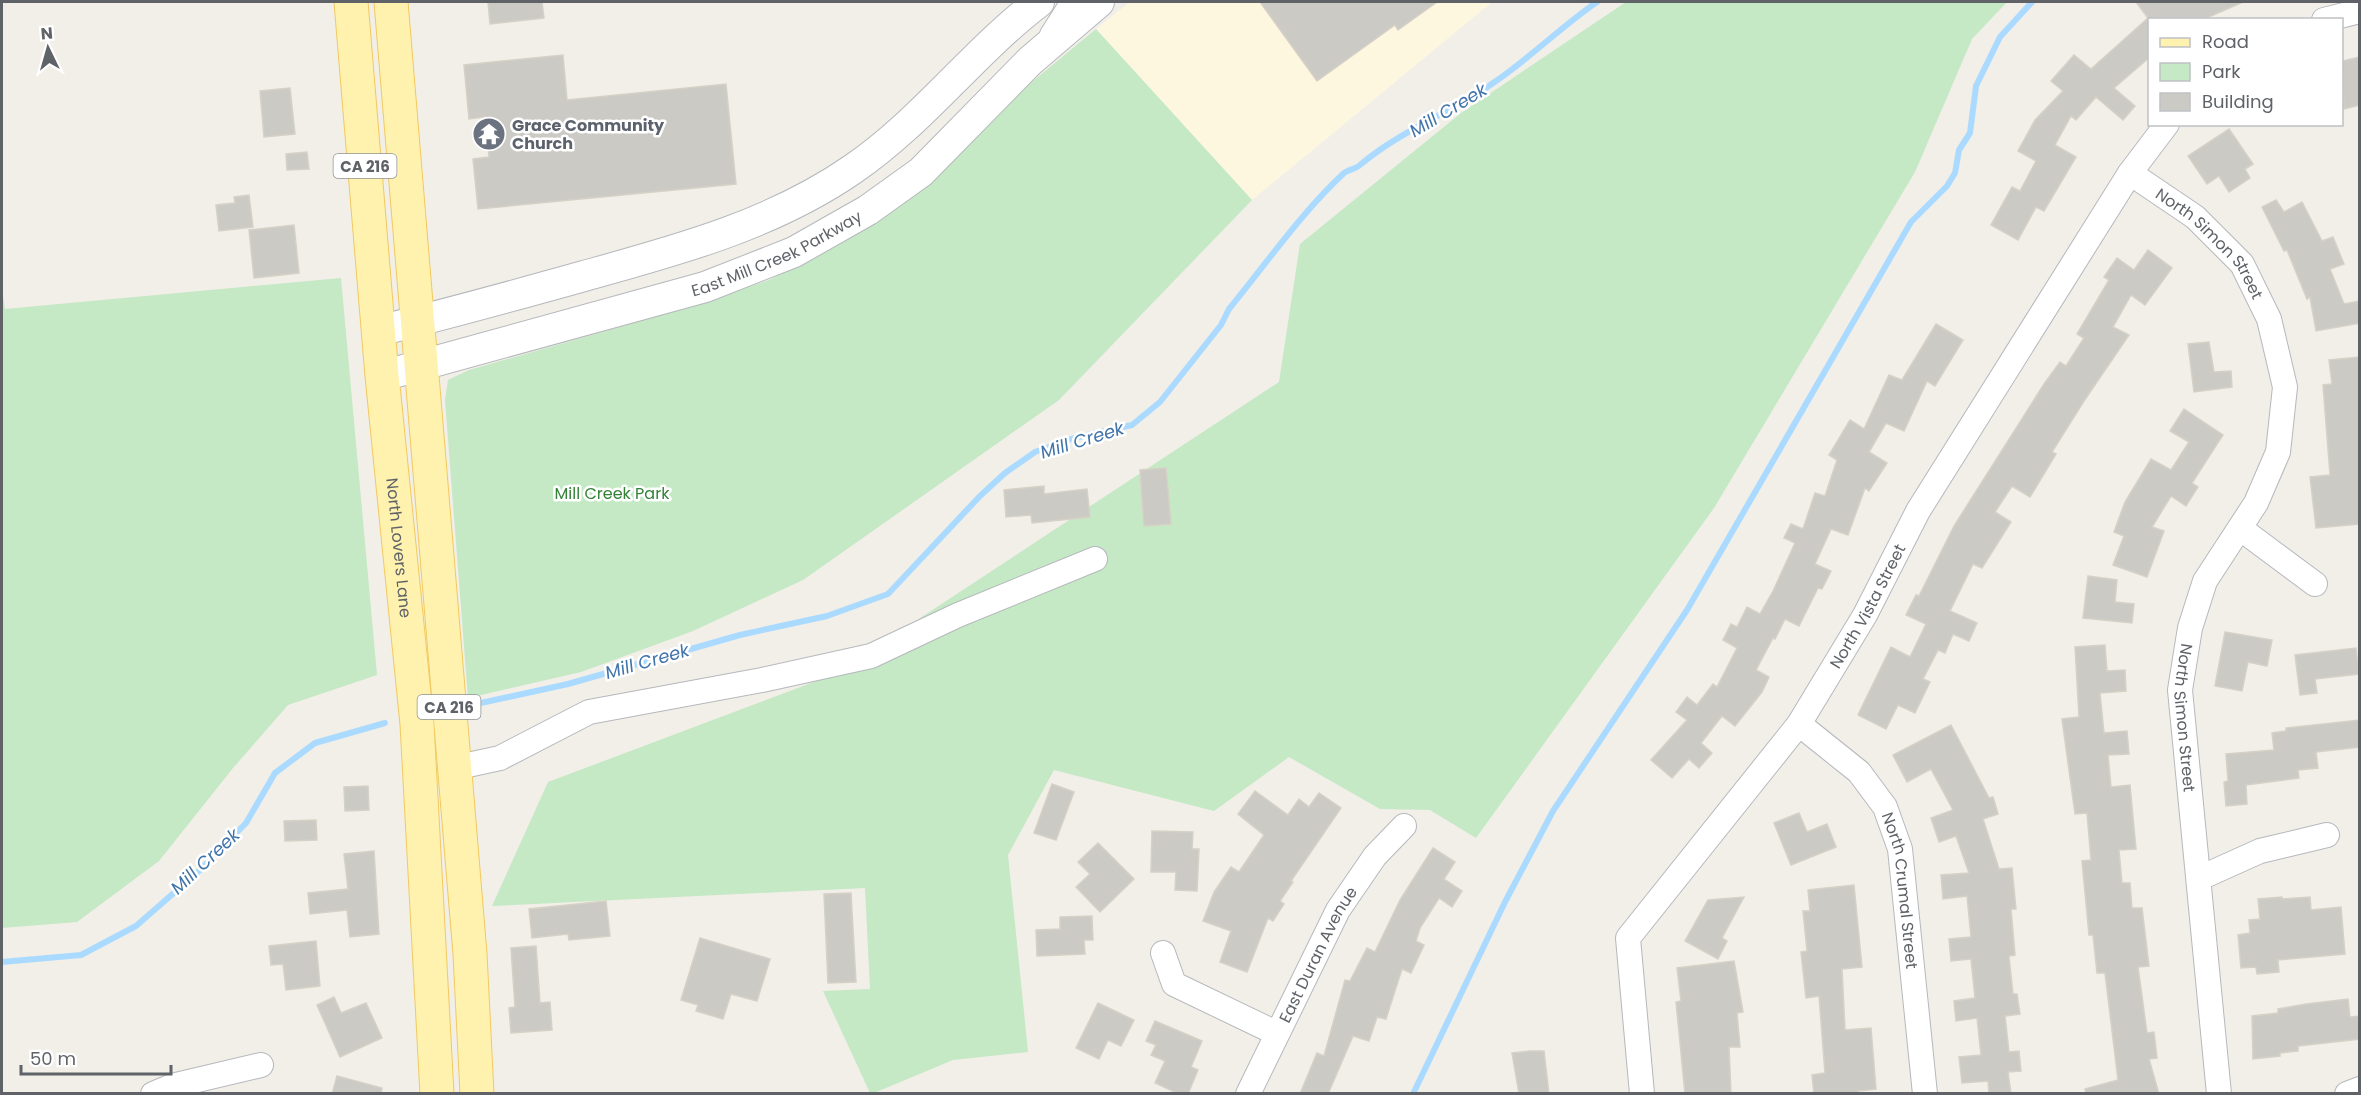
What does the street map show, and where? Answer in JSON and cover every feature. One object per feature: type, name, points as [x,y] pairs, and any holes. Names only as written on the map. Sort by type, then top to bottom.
[{"type":"main road","name":"North Lovers Lane","points":[[351,2],[382,376],[417,724],[438,1094]]},
{"type":"main road","name":"CA 216","points":[[391,2],[470,954],[477,1094]]},
{"type":"street","points":[[378,331],[698,244],[764,219],[854,169],[907,124],[1004,28],[1039,2]]},
{"type":"street","points":[[1042,50],[1073,2]]},
{"type":"street","name":"East Mill Creek Parkway","points":[[382,376],[705,287],[794,252],[868,210],[921,172],[1042,50],[1099,2]]},
{"type":"street","points":[[2332,18],[2360,11]]},
{"type":"street","name":"North Vista Street","points":[[1642,1094],[1628,938],[1799,724],[1865,615],[1918,511],[2130,173],[2165,126]]},
{"type":"street","name":"North Simon Street","points":[[2130,173],[2195,217],[2242,264],[2269,319],[2285,387],[2278,452],[2256,503],[2205,581],[2190,628],[2180,690],[2200,878],[2219,1094]]},
{"type":"street","points":[[2241,529],[2315,584]]},
{"type":"street","points":[[454,768],[500,758],[589,712],[762,680],[871,656],[958,615],[1095,559]]},
{"type":"street","name":"North Crumal Street","points":[[1799,724],[1859,772],[1884,807],[1900,849],[1924,1094]]},
{"type":"street","name":"East Duran Avenue","points":[[1248,1094],[1338,910],[1375,856],[1404,826]]},
{"type":"street","points":[[2200,878],[2260,851],[2327,835]]},
{"type":"street","points":[[1163,953],[1174,984],[1276,1033]]},
{"type":"street","points":[[153,1094],[172,1086],[261,1065]]},
{"type":"street","points":[[2347,1094],[2360,1089]]},
{"type":"shaded area","points":[[1130,2],[1492,2],[1252,200],[1096,29]]},
{"type":"green space","points":[[1626,2],[2007,2],[1972,39],[1915,172],[1714,508],[1476,838],[1430,810],[1380,809],[1289,757],[1214,811],[1054,770],[1008,855],[1028,1052],[953,1060],[874,1093],[870,1093],[823,991],[870,989],[865,888],[492,906],[548,782],[835,674],[1279,382],[1300,244],[1461,113]]},
{"type":"green space","name":"Mill Creek Park","points":[[1096,29],[1252,200],[1059,400],[803,580],[693,631],[581,672],[468,698],[445,400],[448,380],[469,370],[676,311],[769,280],[826,251],[890,210],[1004,105]]},
{"type":"green space","points":[[341,278],[377,675],[288,705],[233,768],[159,861],[77,922],[2,928],[2,290],[5,309]]},
{"type":"building","points":[[488,2],[542,2],[544,18],[490,24]]},
{"type":"building","points":[[1260,2],[1437,2],[1398,30],[1395,25],[1317,81]]},
{"type":"building","points":[[2136,2],[2243,2],[2207,18],[2148,18]]},
{"type":"building","points":[[2148,18],[2148,59],[2114,88],[2135,106],[2123,120],[2096,97],[2076,120],[2071,116],[2055,145],[2076,157],[2044,211],[2036,207],[2018,240],[1991,225],[2012,187],[2020,191],[2036,161],[2018,151],[2035,120],[2063,91],[2051,81],[2074,55],[2091,69]]},
{"type":"building","points":[[563,55],[567,100],[726,84],[736,184],[478,209],[473,159],[489,157],[485,117],[469,119],[464,65]]},
{"type":"building","points":[[2360,57],[2360,105],[2344,109],[2343,85],[2343,61]]},
{"type":"building","points":[[290,88],[295,134],[264,137],[260,91]]},
{"type":"building","points":[[2229,129],[2253,164],[2245,169],[2250,178],[2229,192],[2219,176],[2207,184],[2188,156]]},
{"type":"building","points":[[307,152],[309,169],[287,170],[286,154]]},
{"type":"building","points":[[249,195],[253,227],[219,231],[216,205],[235,203],[234,197]]},
{"type":"building","points":[[2276,200],[2284,212],[2302,202],[2322,241],[2333,237],[2344,264],[2330,269],[2344,304],[2360,301],[2360,323],[2316,331],[2310,297],[2307,299],[2287,250],[2284,251],[2262,207]]},
{"type":"building","points":[[294,225],[299,273],[254,278],[249,230]]},
{"type":"building","points":[[2148,250],[2172,268],[2145,305],[2131,295],[2113,327],[2129,335],[2052,452],[2056,454],[2030,497],[2012,486],[1995,512],[2011,522],[1982,568],[1973,564],[1950,611],[1977,623],[1969,641],[1953,634],[1945,653],[1938,650],[1923,679],[1930,682],[1915,713],[1898,705],[1886,729],[1858,715],[1891,647],[1910,657],[1926,624],[1906,615],[1916,595],[1919,596],[1954,526],[2044,384],[2060,362],[2066,366],[2084,338],[2077,334],[2109,280],[2104,277],[2117,258],[2134,270]]},
{"type":"building","points":[[1936,324],[1963,340],[1935,386],[1927,381],[1904,431],[1886,423],[1869,452],[1887,463],[1869,491],[1865,488],[1848,535],[1831,529],[1815,564],[1831,571],[1822,589],[1818,588],[1799,626],[1785,619],[1775,639],[1773,638],[1756,670],[1769,677],[1762,692],[1735,726],[1722,716],[1701,743],[1712,753],[1699,768],[1689,759],[1672,778],[1651,760],[1687,720],[1676,712],[1687,697],[1697,705],[1713,684],[1717,687],[1737,648],[1723,640],[1731,624],[1737,627],[1747,607],[1760,614],[1795,543],[1784,538],[1791,524],[1803,529],[1815,493],[1825,496],[1837,460],[1829,455],[1850,420],[1864,429],[1889,375],[1902,380]]},
{"type":"building","points":[[2209,342],[2214,372],[2231,371],[2232,387],[2194,392],[2188,344]]},
{"type":"building","points":[[2360,357],[2360,524],[2316,528],[2310,477],[2330,475],[2323,385],[2332,384],[2329,360]]},
{"type":"building","points":[[2184,409],[2223,435],[2192,483],[2198,487],[2186,506],[2171,496],[2152,527],[2164,531],[2147,577],[2113,565],[2124,536],[2114,532],[2125,502],[2151,459],[2171,470],[2189,442],[2170,431]]},
{"type":"building","points":[[1166,468],[1171,524],[1144,526],[1140,470]]},
{"type":"building","points":[[1044,486],[1044,494],[1087,489],[1090,517],[1032,523],[1031,515],[1006,517],[1004,490]]},
{"type":"building","points":[[2088,576],[2117,580],[2115,602],[2134,604],[2132,623],[2083,618]]},
{"type":"building","points":[[2225,632],[2272,640],[2267,666],[2248,662],[2242,691],[2215,686]]},
{"type":"building","points":[[2105,645],[2107,671],[2125,670],[2126,691],[2100,693],[2104,733],[2127,731],[2129,754],[2108,755],[2111,787],[2130,785],[2136,849],[2119,850],[2122,883],[2130,883],[2132,908],[2142,908],[2149,966],[2138,967],[2147,1033],[2154,1032],[2157,1058],[2149,1059],[2159,1094],[2086,1094],[2085,1089],[2118,1080],[2105,973],[2097,973],[2093,935],[2089,935],[2082,861],[2091,860],[2087,813],[2075,814],[2062,719],[2079,717],[2075,647]]},
{"type":"building","points":[[2356,648],[2359,674],[2315,679],[2317,693],[2300,695],[2295,655]]},
{"type":"building","points":[[2360,720],[2360,747],[2316,752],[2318,768],[2298,770],[2299,778],[2246,785],[2247,804],[2226,806],[2224,782],[2228,781],[2226,754],[2274,750],[2272,733],[2286,731],[2286,728]]},
{"type":"building","points":[[1951,725],[1989,798],[1993,797],[1998,814],[1983,819],[1999,869],[2012,868],[2016,909],[2011,909],[2015,955],[2009,956],[2013,994],[2017,994],[2020,1014],[2005,1016],[2009,1052],[2019,1051],[2021,1071],[2008,1072],[2011,1094],[1989,1094],[1988,1081],[1962,1083],[1959,1057],[1981,1055],[1977,1018],[1956,1021],[1954,1001],[1975,998],[1971,959],[1951,961],[1949,939],[1971,937],[1967,896],[1943,899],[1941,875],[1969,873],[1956,836],[1939,842],[1931,818],[1953,810],[1931,769],[1907,782],[1893,755]]},
{"type":"building","points":[[1052,784],[1074,792],[1056,840],[1034,833]]},
{"type":"building","points":[[368,786],[369,810],[345,811],[344,787]]},
{"type":"building","points":[[1255,791],[1288,815],[1299,799],[1309,807],[1319,793],[1341,808],[1291,881],[1293,882],[1280,901],[1284,904],[1273,921],[1268,918],[1247,972],[1220,962],[1231,931],[1203,921],[1214,892],[1231,867],[1239,872],[1264,835],[1238,814]]},
{"type":"building","points":[[1799,813],[1807,832],[1827,824],[1836,847],[1791,865],[1774,823]]},
{"type":"building","points":[[316,820],[317,840],[285,841],[284,821]]},
{"type":"building","points":[[1152,831],[1193,832],[1192,849],[1199,849],[1197,891],[1175,890],[1176,872],[1151,872]]},
{"type":"building","points":[[1098,843],[1134,879],[1100,912],[1076,887],[1090,874],[1078,862]]},
{"type":"building","points":[[1433,848],[1455,862],[1444,879],[1462,891],[1452,907],[1439,898],[1420,928],[1416,941],[1424,945],[1411,973],[1402,969],[1386,1019],[1377,1017],[1369,1041],[1353,1036],[1328,1094],[1300,1094],[1317,1053],[1324,1056],[1345,980],[1350,981],[1367,948],[1375,952],[1400,900]]},
{"type":"building","points":[[374,851],[379,934],[350,937],[347,910],[310,914],[308,893],[348,889],[344,854]]},
{"type":"building","points":[[1854,885],[1862,967],[1842,969],[1845,1030],[1871,1028],[1876,1089],[1858,1091],[1858,1094],[1814,1094],[1812,1075],[1825,1073],[1819,996],[1806,998],[1801,952],[1807,951],[1803,911],[1810,911],[1808,890]]},
{"type":"building","points":[[851,893],[856,982],[828,983],[824,894]]},
{"type":"building","points":[[1744,897],[1722,938],[1727,941],[1718,959],[1685,941],[1708,900]]},
{"type":"building","points":[[2282,897],[2282,899],[2310,897],[2311,910],[2341,907],[2345,954],[2278,960],[2279,972],[2257,974],[2256,967],[2241,968],[2238,935],[2250,933],[2249,920],[2260,919],[2258,899]]},
{"type":"building","points":[[606,901],[610,936],[569,940],[568,934],[532,938],[529,909]]},
{"type":"building","points":[[1092,916],[1093,940],[1084,940],[1085,954],[1037,956],[1036,930],[1060,929],[1060,917]]},
{"type":"building","points":[[700,938],[770,959],[757,1001],[731,994],[723,1019],[696,1011],[698,1005],[681,1000]]},
{"type":"building","points":[[316,941],[320,986],[286,990],[283,964],[271,965],[269,946]]},
{"type":"building","points":[[536,946],[540,1003],[550,1002],[552,1030],[511,1033],[509,1008],[515,1007],[511,948]]},
{"type":"building","points":[[1734,961],[1743,1012],[1737,1013],[1740,1047],[1729,1047],[1731,1094],[1685,1094],[1676,1002],[1681,1001],[1677,968]]},
{"type":"building","points":[[334,997],[341,1013],[366,1003],[382,1038],[340,1057],[317,1005]]},
{"type":"building","points":[[2348,999],[2350,1017],[2360,1016],[2360,1039],[2298,1046],[2298,1051],[2253,1059],[2252,1016],[2278,1013],[2278,1009],[2306,1004]]},
{"type":"building","points":[[1098,1003],[1134,1020],[1121,1046],[1108,1040],[1099,1059],[1076,1048]]},
{"type":"building","points":[[1155,1021],[1202,1041],[1191,1067],[1198,1070],[1188,1094],[1179,1094],[1155,1083],[1165,1061],[1151,1055],[1156,1045],[1146,1041]]},
{"type":"building","points":[[1544,1051],[1549,1094],[1519,1094],[1512,1053]]},
{"type":"building","points":[[337,1076],[382,1088],[381,1094],[332,1094]]},
{"type":"waterway","name":"Mill Creek","points":[[467,706],[568,684],[740,635],[827,616],[888,594],[980,496],[1005,473],[1035,452],[1074,438],[1132,425],[1160,402],[1221,325],[1229,309],[1284,239],[1344,173],[1358,166],[1392,141],[1496,81],[1597,2]]},
{"type":"waterway","points":[[1413,1094],[1505,902],[1553,811],[1687,610],[1911,222],[1947,186],[1955,173],[1959,150],[1970,133],[1976,86],[2000,37],[2032,2]]},
{"type":"waterway","name":"Mill Creek","points":[[2,962],[81,955],[136,926],[200,870],[246,823],[275,773],[315,743],[385,723]]},
{"type":"place","name":"Grace Community Church","points":[[489,134]]}]
